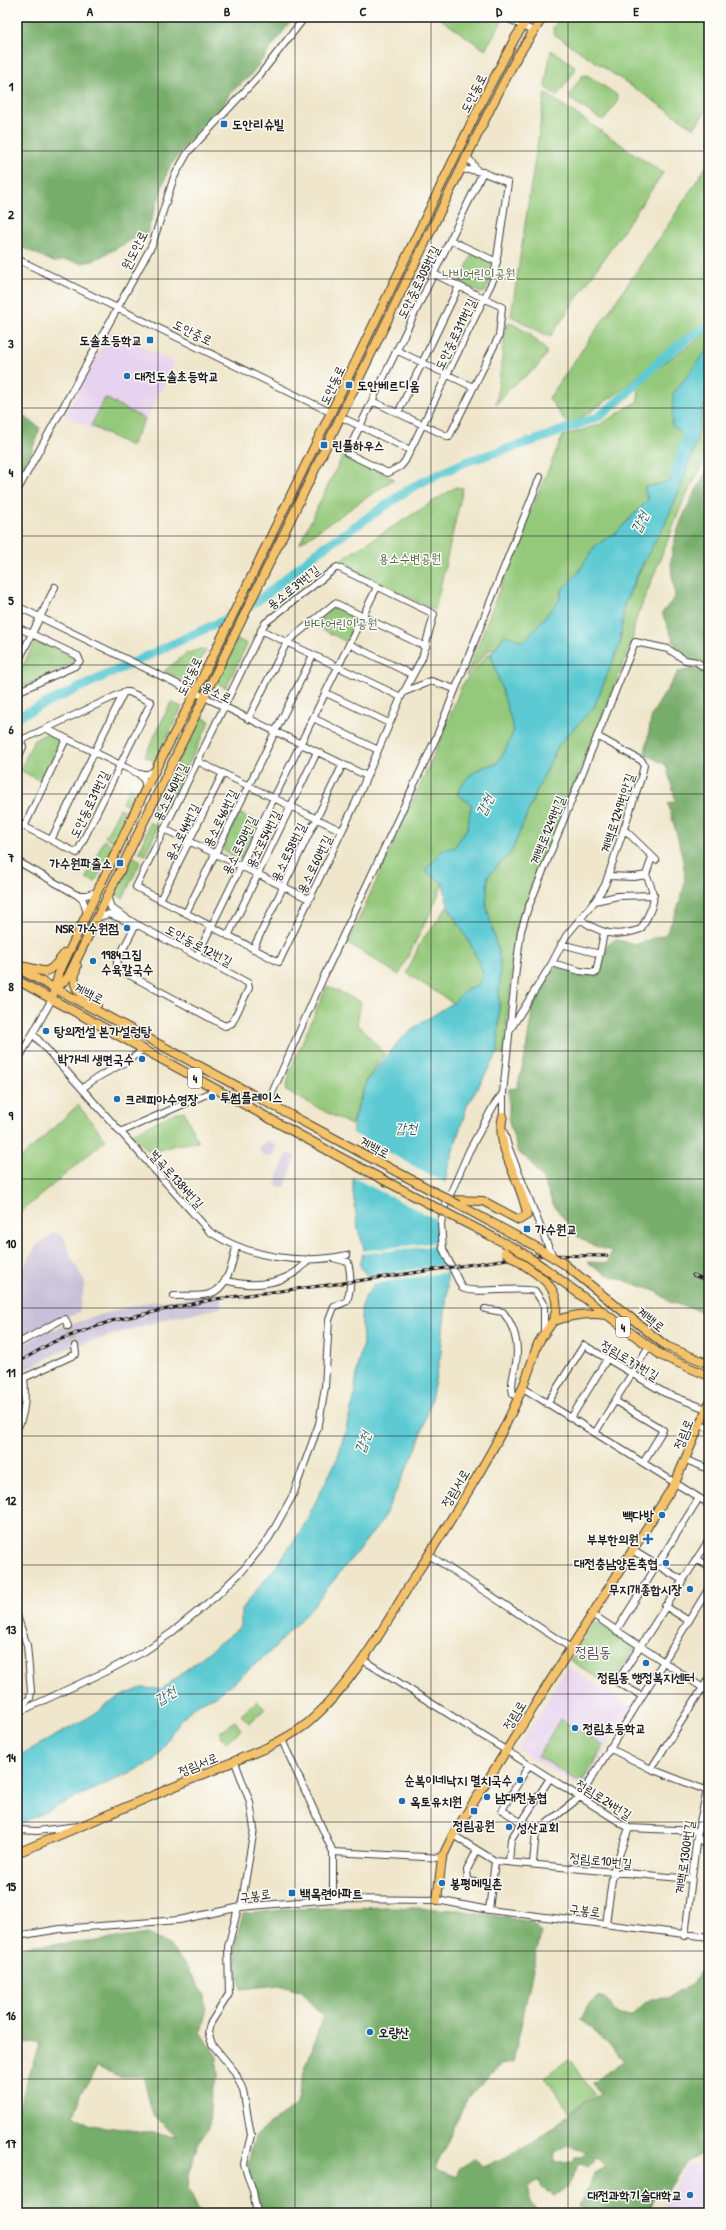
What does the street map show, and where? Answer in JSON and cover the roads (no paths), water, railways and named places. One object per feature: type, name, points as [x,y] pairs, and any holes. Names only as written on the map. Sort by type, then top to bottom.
[{"type":"main road","name":"도안동로","points":[[56,989],[57,978],[146,788],[332,413],[480,106],[522,27],[529,17]]},
{"type":"main road","name":"도안동로","points":[[56,989],[68,977],[78,954],[108,896],[260,579],[298,509],[467,156],[517,57],[543,17]]},
{"type":"main road","name":"도안중로","points":[[332,413],[341,417]]},
{"type":"main road","points":[[17,967],[43,972],[50,970],[74,941]]},
{"type":"main road","points":[[78,954],[75,986],[82,996],[96,1004],[109,1017]]},
{"type":"main road","name":"계백로","points":[[17,967],[270,1105],[450,1200],[460,1203],[553,1256],[666,1346],[709,1364]]},
{"type":"main road","name":"계백로","points":[[17,980],[338,1156],[518,1250],[662,1356],[709,1376]]},
{"type":"main road","points":[[52,999],[56,989]]},
{"type":"main road","points":[[460,1203],[482,1201],[520,1220],[527,1214],[522,1192],[504,1143],[500,1125],[503,1116]]},
{"type":"main road","points":[[499,1240],[505,1252],[542,1278],[554,1291],[557,1309],[554,1321]]},
{"type":"main road","points":[[554,1321],[578,1314],[593,1313],[606,1315]]},
{"type":"main road","name":"정림서로","points":[[17,1853],[235,1762],[282,1740],[309,1722],[363,1660],[429,1555],[499,1437],[523,1388],[544,1332],[554,1321]]},
{"type":"main road","name":"정림로","points":[[437,1900],[442,1858],[454,1835],[675,1483],[708,1407]]},
{"type":"street","name":"원도안로","points":[[17,491],[116,308],[152,245],[174,177],[188,152],[259,76],[304,17]]},
{"type":"street","points":[[505,17],[522,27],[533,31]]},
{"type":"street","points":[[467,156],[480,171]]},
{"type":"street","points":[[460,170],[480,171]]},
{"type":"street","name":"도안중로305번길","points":[[360,426],[450,240],[480,171]]},
{"type":"street","name":"도안중로311번길","points":[[410,450],[494,278],[508,184],[480,171]]},
{"type":"street","points":[[450,240],[497,262]]},
{"type":"street","name":"도안중로","points":[[17,259],[332,413]]},
{"type":"street","points":[[372,401],[449,437],[498,336],[502,307],[434,274]]},
{"type":"street","points":[[398,413],[459,286]]},
{"type":"street","points":[[396,350],[473,387]]},
{"type":"street","name":"도안중로","points":[[341,417],[410,450]]},
{"type":"street","points":[[360,426],[347,453],[388,473],[400,466],[410,450]]},
{"type":"street","points":[[270,1105],[273,1091],[324,976],[436,738],[540,477]]},
{"type":"street","name":"용소로39번길","points":[[224,707],[265,623],[337,567],[434,614],[426,647],[402,694],[367,776]]},
{"type":"street","points":[[17,664],[33,635],[55,587]]},
{"type":"street","name":"용소로50번길","points":[[197,956],[377,587]]},
{"type":"street","points":[[248,719],[286,642],[335,603],[426,647]]},
{"type":"street","points":[[17,606],[41,617]]},
{"type":"street","name":"용소로","points":[[41,617],[203,698],[367,776]]},
{"type":"street","points":[[17,628],[78,656],[80,661],[78,664],[17,692]]},
{"type":"street","points":[[261,630],[338,667],[402,694],[431,681],[455,689]]},
{"type":"street","name":"계백로1249번길","points":[[553,1256],[508,1146],[503,1116],[503,1093],[521,932],[527,911],[634,642],[668,649],[685,660],[697,662],[709,671]]},
{"type":"street","points":[[349,644],[412,675]]},
{"type":"street","points":[[274,732],[313,655]]},
{"type":"street","points":[[19,741],[124,692]]},
{"type":"street","name":"도안동로31번길","points":[[124,692],[129,692],[151,702],[77,853],[51,840],[124,692]]},
{"type":"street","points":[[326,693],[389,723]]},
{"type":"street","name":"용소로40번길","points":[[160,900],[136,887],[224,707]]},
{"type":"street","points":[[313,718],[378,750]]},
{"type":"street","name":"도안동로31번길","points":[[47,729],[139,774]]},
{"type":"street","points":[[17,732],[19,741],[23,747],[17,760]]},
{"type":"street","name":"용소로46번길","points":[[186,913],[274,732]]},
{"type":"street","name":"계백로1249번안길","points":[[509,1032],[552,963],[561,944],[580,918],[595,901],[608,876],[625,830],[644,765],[640,759],[597,736]]},
{"type":"street","points":[[24,827],[66,739]]},
{"type":"street","name":"용소로54번길","points":[[228,936],[317,752]]},
{"type":"street","points":[[198,761],[342,831]]},
{"type":"street","name":"용소로58번길","points":[[253,949],[342,764]]},
{"type":"street","points":[[139,774],[148,774],[156,770]]},
{"type":"street","name":"용소로44번길","points":[[160,900],[223,773]]},
{"type":"street","points":[[139,774],[144,780],[146,788]]},
{"type":"street","name":"용소로60번길","points":[[253,949],[279,962],[367,776]]},
{"type":"street","points":[[17,823],[51,840]]},
{"type":"street","points":[[164,829],[309,900]]},
{"type":"street","points":[[625,830],[654,858],[646,875]]},
{"type":"street","points":[[17,862],[77,895],[83,900],[87,913]]},
{"type":"street","points":[[608,876],[634,878],[646,875]]},
{"type":"street","points":[[580,918],[604,933],[630,933],[641,929],[655,902],[653,889],[646,875]]},
{"type":"street","points":[[77,895],[86,895],[97,892]]},
{"type":"street","points":[[595,901],[618,896],[654,895]]},
{"type":"street","points":[[108,896],[111,908],[136,924]]},
{"type":"street","points":[[160,900],[253,949]]},
{"type":"street","points":[[97,918],[108,914],[136,924]]},
{"type":"street","name":"도안동로12번길","points":[[136,924],[248,983],[249,988],[232,1023],[226,1026],[120,970],[117,966],[118,961],[136,924]]},
{"type":"street","points":[[552,963],[580,971],[596,973],[604,933]]},
{"type":"street","points":[[561,944],[600,954]]},
{"type":"street","points":[[17,1062],[19,1052],[33,1034],[52,999]]},
{"type":"street","name":"벌곡로1384번길","points":[[33,1034],[210,1232],[236,1247],[264,1255],[309,1260],[347,1255]]},
{"type":"street","points":[[82,1088],[92,1079],[130,1060],[143,1049]]},
{"type":"street","points":[[120,1132],[197,1100],[216,1090]]},
{"type":"street","points":[[503,1093],[494,1105],[469,1152],[443,1210],[441,1241],[445,1254],[462,1288],[468,1290],[495,1289],[535,1291],[544,1305],[544,1332]]},
{"type":"street","points":[[174,1296],[207,1295],[214,1293],[225,1280],[236,1247]]},
{"type":"street","points":[[17,1713],[111,1669],[145,1651],[171,1634],[215,1597],[243,1570],[269,1538],[293,1496],[319,1424],[325,1387],[329,1320],[334,1307],[347,1301],[350,1281],[348,1262],[333,1258]]},
{"type":"street","points":[[225,1280],[254,1285],[264,1284],[301,1270],[309,1260]]},
{"type":"street","points":[[485,1309],[503,1312],[512,1323],[517,1341],[516,1361],[511,1386],[513,1394],[519,1397]]},
{"type":"street","points":[[17,1344],[46,1327],[65,1319],[68,1326]]},
{"type":"street","name":"정림로77번길","points":[[547,1404],[584,1345],[665,1393],[708,1407]]},
{"type":"street","points":[[17,1381],[76,1354],[75,1346]]},
{"type":"street","name":"계백로","points":[[595,1433],[649,1346]]},
{"type":"street","points":[[571,1418],[607,1359]]},
{"type":"street","points":[[17,1429],[21,1422],[25,1402],[24,1377]]},
{"type":"street","points":[[523,1388],[709,1504]]},
{"type":"street","points":[[615,1401],[663,1430],[643,1463]]},
{"type":"street","points":[[700,1424],[709,1428]]},
{"type":"street","points":[[686,1460],[709,1469]]},
{"type":"street","points":[[616,1631],[699,1498]]},
{"type":"street","points":[[642,1696],[617,1682],[709,1540]]},
{"type":"street","points":[[632,1550],[682,1580]]},
{"type":"street","points":[[429,1555],[571,1648]]},
{"type":"street","points":[[696,1559],[709,1567]]},
{"type":"street","points":[[533,1863],[536,1832],[580,1797],[709,1588]]},
{"type":"street","points":[[665,1606],[689,1621]]},
{"type":"street","points":[[592,1614],[709,1692]]},
{"type":"street","points":[[17,1616],[27,1645],[31,1691],[30,1698],[17,1710]]},
{"type":"street","points":[[363,1660],[506,1751]]},
{"type":"street","points":[[652,1769],[709,1678]]},
{"type":"street","points":[[282,1740],[333,1852],[333,1899]]},
{"type":"street","points":[[609,1748],[652,1769],[707,1792]]},
{"type":"street","name":"정림로24번길","points":[[506,1751],[629,1828],[698,1833]]},
{"type":"street","points":[[235,1762],[250,1802],[254,1829],[239,1907],[228,1947],[229,1994],[210,2024],[208,2032],[212,2044],[235,2072],[243,2090],[251,2135],[244,2164],[253,2191],[257,2213]]},
{"type":"street","points":[[529,1765],[502,1810],[536,1832]]},
{"type":"street","points":[[509,1862],[511,1839],[550,1778]]},
{"type":"street","name":"계백로1300번길","points":[[685,1936],[698,1833],[709,1782]]},
{"type":"street","points":[[17,1839],[18,1828],[32,1831],[82,1826]]},
{"type":"street","name":"구봉로","points":[[606,1924],[613,1872],[629,1828]]},
{"type":"street","points":[[698,1833],[709,1850]]},
{"type":"street","name":"정림로10번길","points":[[454,1835],[495,1861],[533,1863],[691,1879]]},
{"type":"street","points":[[477,1850],[467,1870],[468,1881],[492,1884]]},
{"type":"street","points":[[333,1852],[442,1858]]},
{"type":"street","points":[[489,1910],[495,1861]]},
{"type":"street","name":"구봉로","points":[[17,1936],[60,1929],[179,1920],[239,1907],[333,1899],[437,1900],[489,1910],[606,1924],[685,1936],[709,1937]]},
{"type":"water","points":[[709,347],[709,398],[703,408],[696,442],[680,489],[665,524],[641,567],[624,604],[620,644],[594,707],[558,746],[536,792],[512,851],[488,876],[486,904],[500,960],[498,1053],[467,1106],[448,1167],[436,1227],[437,1242],[447,1263],[447,1292],[441,1352],[430,1405],[417,1447],[382,1521],[312,1607],[269,1653],[219,1694],[196,1705],[178,1722],[155,1761],[17,1825],[17,1757],[91,1716],[119,1697],[142,1688],[162,1689],[241,1626],[241,1609],[275,1568],[302,1529],[338,1457],[354,1399],[358,1364],[363,1343],[361,1309],[366,1295],[374,1286],[360,1266],[364,1248],[358,1229],[353,1192],[353,1121],[368,1079],[400,1040],[421,1023],[453,1003],[467,989],[478,986],[483,972],[472,947],[448,906],[443,883],[425,871],[443,849],[454,848],[468,827],[471,804],[457,794],[460,788],[477,770],[496,764],[504,753],[514,730],[491,654],[505,635],[524,641],[559,601],[563,588],[578,573],[595,546],[617,532],[648,500],[644,488],[670,481],[690,438],[672,426],[673,394]]},
{"type":"waterway","points":[[17,717],[241,612],[267,594],[316,553],[414,486],[465,462],[539,439],[600,416],[626,394],[660,360],[690,337],[709,326]]},
{"type":"waterway","name":"갑천","points":[[674,476],[690,425]]},
{"type":"tunnel","points":[[68,1326],[75,1346]]},
{"type":"railway","points":[[17,1363],[53,1342],[111,1321],[215,1299],[336,1284],[536,1255],[607,1256]]},
{"type":"railway","points":[[693,1275],[709,1281]]},
{"type":"place","name":"도안리슈빌","points":[[224,124]]},
{"type":"place","name":"도솔초등학교","points":[[150,340]]},
{"type":"place","name":"대전도솔초등학교","points":[[127,376]]},
{"type":"place","name":"도안베르디움","points":[[349,385]]},
{"type":"place","name":"린풀하우스","points":[[324,445]]},
{"type":"place","name":"가수원파출소","points":[[120,863]]},
{"type":"place","name":"NSR 가수원점","points":[[127,928]]},
{"type":"place","name":"1984그집 수육칼국수","points":[[93,961]]},
{"type":"place","name":"탕의전설 본가설렁탕","points":[[46,1031]]},
{"type":"place","name":"박가네 생면국수","points":[[142,1059]]},
{"type":"place","name":"투썸플레이스","points":[[212,1097]]},
{"type":"place","name":"크레피아수영장","points":[[117,1099]]},
{"type":"place","name":"가수원교","points":[[527,1229]]},
{"type":"place","name":"빽다방","points":[[662,1515]]},
{"type":"place","name":"부부한의원","points":[[648,1539]]},
{"type":"place","name":"대전충남양돈축협","points":[[666,1563]]},
{"type":"place","name":"무지개종합시장","points":[[690,1589]]},
{"type":"place","name":"정림동 행정복지센터","points":[[646,1663]]},
{"type":"place","name":"정림초등학교","points":[[575,1728]]},
{"type":"place","name":"순복이네낙지 멸치국수","points":[[520,1780]]},
{"type":"place","name":"남대전농협","points":[[487,1797]]},
{"type":"place","name":"옥토유치원","points":[[402,1801]]},
{"type":"place","name":"정림공원","points":[[474,1811]]},
{"type":"place","name":"성산교회","points":[[509,1827]]},
{"type":"place","name":"봉평메밀촌","points":[[442,1883]]},
{"type":"place","name":"백목련아파트","points":[[292,1893]]},
{"type":"place","name":"오량산","points":[[370,2032]]},
{"type":"place","name":"대전과학기술대학교","points":[[690,2195]]},
{"type":"district","name":"정림동","points":[[593,1651]]},
{"type":"park label","name":"나비어린이공원","points":[[479,273]]},
{"type":"park label","name":"용소수변공원","points":[[410,558]]},
{"type":"park label","name":"바다어린이공원","points":[[341,623]]}]
